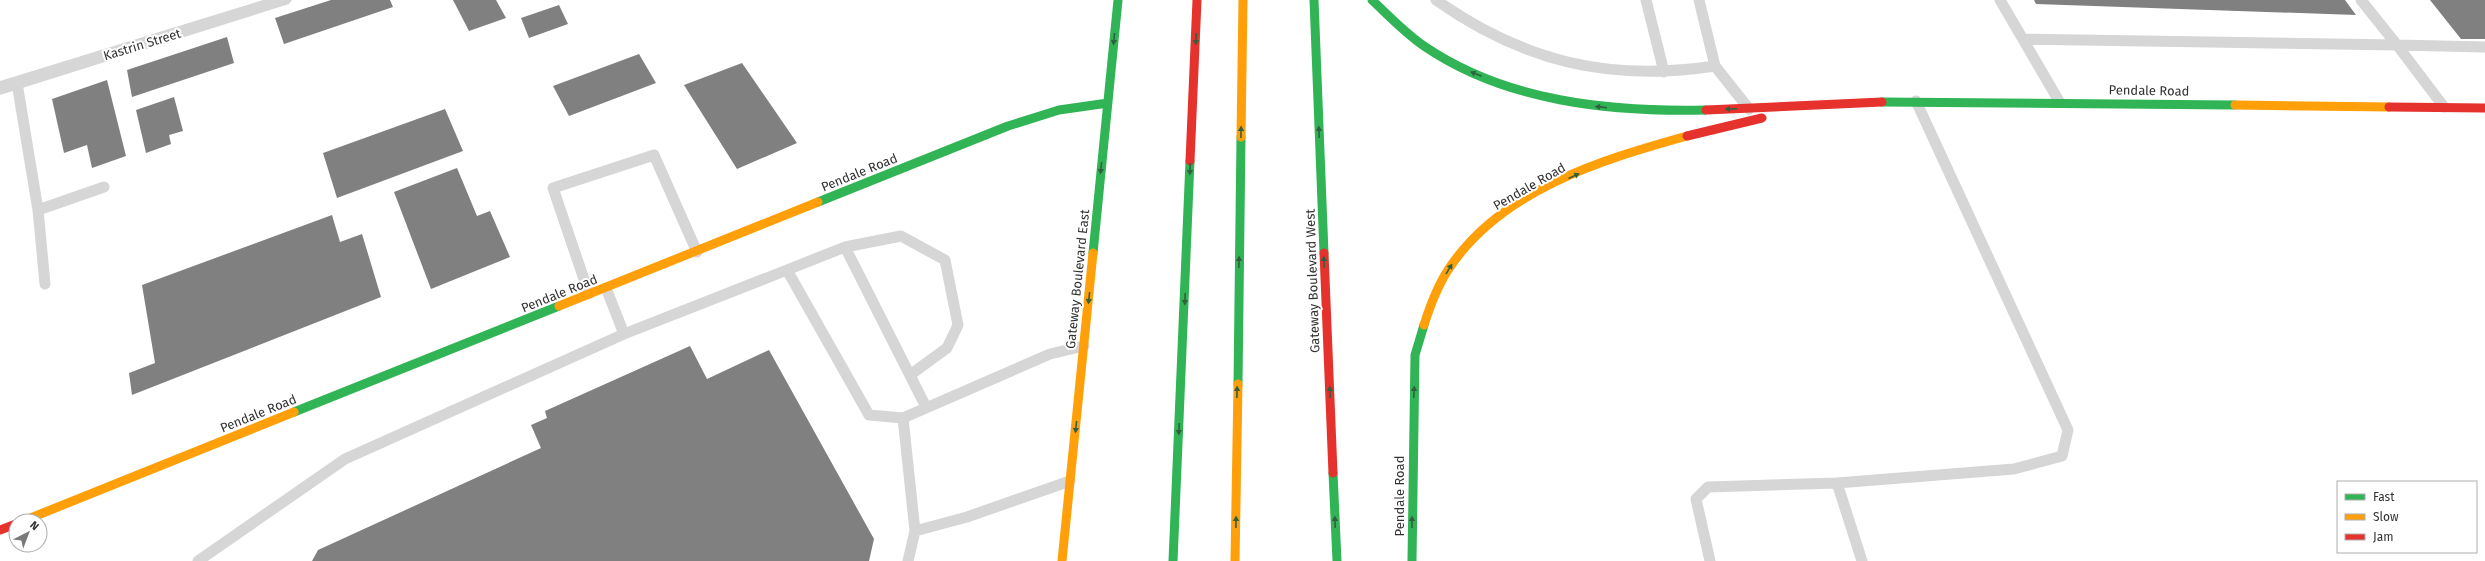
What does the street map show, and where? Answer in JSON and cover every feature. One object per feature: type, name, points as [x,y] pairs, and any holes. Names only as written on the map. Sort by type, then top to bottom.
[{"type":"main road","name":"Gateway Boulevard East","points":[[1062,561],[1118,0]]},
{"type":"main road","points":[[1173,561],[1197,0]]},
{"type":"main road","points":[[1235,561],[1242,0]]},
{"type":"main road","name":"Gateway Boulevard West","points":[[1314,0],[1337,561]]},
{"type":"main road","name":"Pendale Road","points":[[1372,0],[1390,21],[1444,59],[1512,88],[1538,96],[1620,110],[1653,112],[1812,107],[1916,101],[2058,101],[2485,108]]},
{"type":"main road","name":"Pendale Road","points":[[43,513],[1008,126],[1059,110],[1108,103]]},
{"type":"main road","name":"Pendale Road","points":[[1412,561],[1415,355],[1424,322],[1450,267],[1473,240],[1513,206],[1575,175],[1658,144],[1707,130],[1812,107]]},
{"type":"street","name":"Kastrin Street","points":[[8,86],[283,0]]},
{"type":"lane","points":[[1436,0],[1453,14],[1500,39],[1541,55],[1582,65],[1633,72],[1664,72],[1715,66]]},
{"type":"lane","points":[[1646,0],[1664,72]]},
{"type":"lane","points":[[1700,0],[1715,66],[1749,109]]},
{"type":"lane","points":[[2000,0],[2058,101]]},
{"type":"lane","points":[[2361,0],[2444,107]]},
{"type":"lane","points":[[2023,39],[2485,47]]},
{"type":"lane","points":[[8,86],[38,210],[45,284]]},
{"type":"lane","points":[[1710,561],[1696,499],[1708,487],[1837,483],[2014,469],[2062,456],[2068,430],[1916,101]]},
{"type":"lane","points":[[589,294],[553,188],[654,155],[697,252]]},
{"type":"lane","points":[[38,210],[104,187]]},
{"type":"lane","points":[[198,561],[345,459],[624,334],[846,247],[901,236],[945,260],[958,325],[947,348],[910,375]]},
{"type":"lane","points":[[846,247],[926,407]]},
{"type":"lane","points":[[787,270],[869,415],[903,418],[1050,354],[1084,346]]},
{"type":"lane","points":[[606,288],[624,334]]},
{"type":"lane","points":[[903,418],[915,531],[908,561]]},
{"type":"lane","points":[[915,531],[967,517],[1070,481]]},
{"type":"lane","points":[[1837,483],[1862,561]]},
{"type":"building","points":[[331,0],[390,0],[393,7],[284,44],[275,18]]},
{"type":"building","points":[[453,0],[496,0],[506,18],[469,31]]},
{"type":"building","points":[[2034,0],[2345,0],[2356,15],[2036,4]]},
{"type":"building","points":[[2430,0],[2485,0],[2485,39],[2461,39]]},
{"type":"building","points":[[559,5],[568,24],[529,38],[521,18]]},
{"type":"building","points":[[227,37],[234,63],[132,97],[127,70]]},
{"type":"building","points":[[639,54],[656,83],[569,116],[553,86]]},
{"type":"building","points":[[742,63],[797,143],[737,169],[684,85]]},
{"type":"building","points":[[107,80],[126,156],[92,168],[87,145],[64,153],[52,99]]},
{"type":"building","points":[[174,97],[183,131],[169,135],[171,144],[146,153],[136,110]]},
{"type":"building","points":[[445,109],[463,151],[337,198],[323,153]]},
{"type":"building","points":[[457,168],[477,216],[490,211],[510,257],[431,289],[394,192]]},
{"type":"building","points":[[332,215],[340,242],[362,234],[381,297],[132,395],[129,373],[155,363],[142,285]]},
{"type":"building","points":[[690,346],[707,379],[769,350],[874,539],[869,561],[312,561],[318,550],[541,448],[531,425],[547,418],[545,411]]},
{"type":"traffic: fast","points":[[1093,253],[1118,0]]},
{"type":"traffic: fast","points":[[1314,0],[1324,253]]},
{"type":"traffic: fast","points":[[1372,0],[1400,27],[1424,46],[1463,68],[1496,82],[1530,93],[1564,101],[1599,106],[1635,110],[1706,110]]},
{"type":"traffic: fast","points":[[1882,102],[2235,105]]},
{"type":"traffic: fast","points":[[818,202],[1008,126],[1059,110],[1108,103]]},
{"type":"traffic: fast","points":[[1238,384],[1241,137]]},
{"type":"traffic: fast","points":[[1173,561],[1190,161]]},
{"type":"traffic: fast","points":[[294,412],[559,306]]},
{"type":"traffic: fast","points":[[1412,561],[1415,355],[1424,325]]},
{"type":"traffic: fast","points":[[1333,473],[1337,561]]},
{"type":"traffic: slow","points":[[1241,137],[1243,0]]},
{"type":"traffic: slow","points":[[2235,105],[2389,107]]},
{"type":"traffic: slow","points":[[1424,325],[1439,286],[1447,271],[1474,238],[1499,216],[1527,197],[1590,167],[1622,155],[1687,136]]},
{"type":"traffic: slow","points":[[559,306],[818,202]]},
{"type":"traffic: slow","points":[[1062,561],[1093,253]]},
{"type":"traffic: slow","points":[[1235,561],[1238,384]]},
{"type":"traffic: slow","points":[[43,513],[294,412]]},
{"type":"traffic: jam","points":[[1190,161],[1197,0]]},
{"type":"traffic: jam","points":[[1706,110],[1882,102]]},
{"type":"traffic: jam","points":[[2389,107],[2485,108]]},
{"type":"traffic: jam","points":[[1687,136],[1762,118]]},
{"type":"traffic: jam","points":[[1324,253],[1333,473]]},
{"type":"traffic: jam","points":[[0,530],[8,527]]}]
